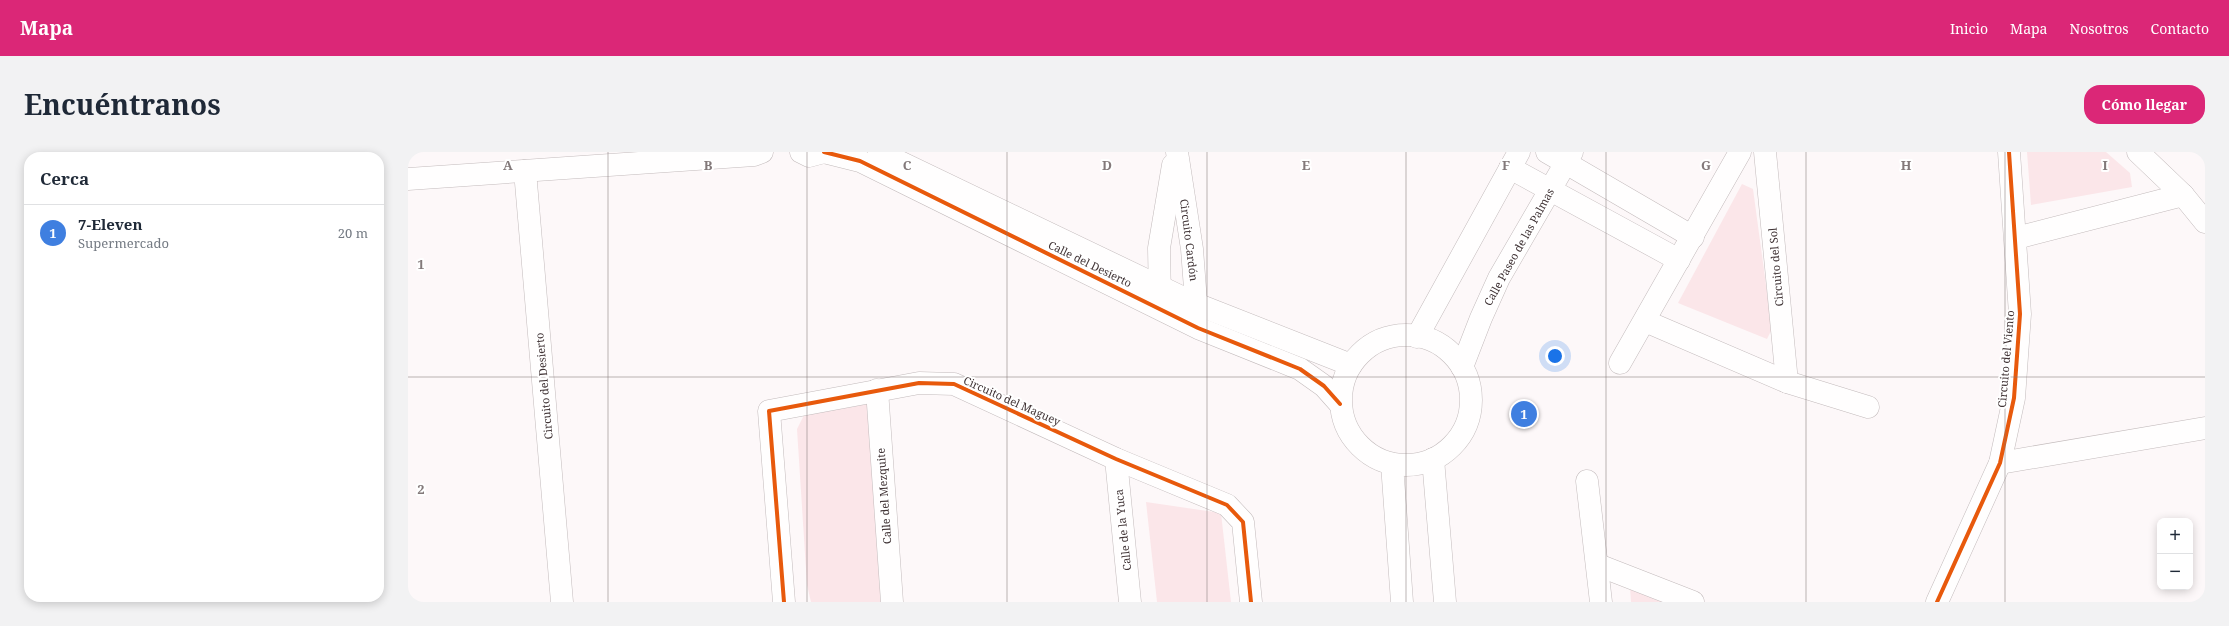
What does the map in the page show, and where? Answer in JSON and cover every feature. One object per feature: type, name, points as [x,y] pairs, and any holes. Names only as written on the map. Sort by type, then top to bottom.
[{"type":"street","points":[[408,179],[754,155],[762,152]]},
{"type":"street","points":[[801,152],[809,156],[824,152]]},
{"type":"street","name":"Calle del Desierto","points":[[824,152],[860,161],[1158,286],[1196,304],[1351,365]]},
{"type":"street","name":"Calle del Desierto","points":[[879,152],[1160,309],[1198,328],[1300,369],[1324,386],[1340,404]]},
{"type":"street","name":"Circuito Cardón","points":[[1160,309],[1158,286],[1159,248],[1176,152]]},
{"type":"street","name":"Circuito Cardón","points":[[1176,152],[1192,249],[1198,328]]},
{"type":"street","points":[[1547,152],[1569,157],[1693,236]]},
{"type":"street","points":[[1620,363],[1740,152]]},
{"type":"street","name":"Circuito del Sol","points":[[1765,152],[1787,382]]},
{"type":"street","name":"Circuito del Viento","points":[[1937,602],[2000,463],[2014,398],[2020,314],[2009,152]]},
{"type":"street","points":[[2138,152],[2183,195],[2205,222]]},
{"type":"street","name":"Calle Paseo de las Palmas","points":[[1462,367],[1480,318],[1499,278],[1569,157]]},
{"type":"street","points":[[1417,337],[1515,160],[1550,189],[1679,260]]},
{"type":"street","name":"Circuito del Desierto","points":[[525,170],[562,602]]},
{"type":"street","points":[[2016,238],[2183,195]]},
{"type":"street","points":[[1645,321],[1787,382],[1868,407]]},
{"type":"street","points":[[1407,335],[1417,337],[1429,339],[1448,350],[1462,367],[1470,387],[1471,409],[1464,430],[1450,448],[1433,459],[1413,464],[1392,464],[1372,456],[1356,442],[1345,424],[1340,404],[1342,384],[1351,365],[1366,348],[1385,338],[1407,335]]},
{"type":"street","name":"Circuito del Maguey","points":[[784,602],[769,411],[919,383],[954,384],[1116,459],[1227,505],[1243,522],[1251,602]]},
{"type":"street","name":"Calle del Mezquite","points":[[877,390],[892,602]]},
{"type":"street","points":[[2000,463],[2205,428]]},
{"type":"street","name":"Calle de la Yuca","points":[[1116,459],[1130,602]]},
{"type":"street","points":[[1433,459],[1445,602]]},
{"type":"street","points":[[1392,464],[1402,602]]},
{"type":"street","points":[[1587,481],[1598,565],[1601,602]]},
{"type":"street","points":[[1598,565],[1693,602]]},
{"type":"shaded area","points":[[2027,152],[2106,152],[2130,173],[2132,187],[2031,205]]},
{"type":"shaded area","points":[[1742,184],[1753,189],[1772,329],[1767,339],[1678,303]]},
{"type":"shaded area","points":[[868,404],[882,602],[811,602],[807,585],[797,429],[804,415]]},
{"type":"shaded area","points":[[1146,502],[1221,513],[1231,602],[1157,602]]},
{"type":"shaded area","points":[[1630,587],[1671,602],[1631,602]]},
{"type":"cycle path","points":[[824,152],[860,161],[1198,328],[1300,369],[1324,386],[1340,404]]},
{"type":"cycle path","points":[[1937,602],[2000,463],[2014,398],[2020,314],[2009,152]]},
{"type":"cycle path","points":[[784,602],[769,411],[919,383],[954,384],[1116,459],[1227,505],[1243,522],[1251,602]]},
{"type":"place","name":"7-Eleven","points":[[1524,414]]}]
